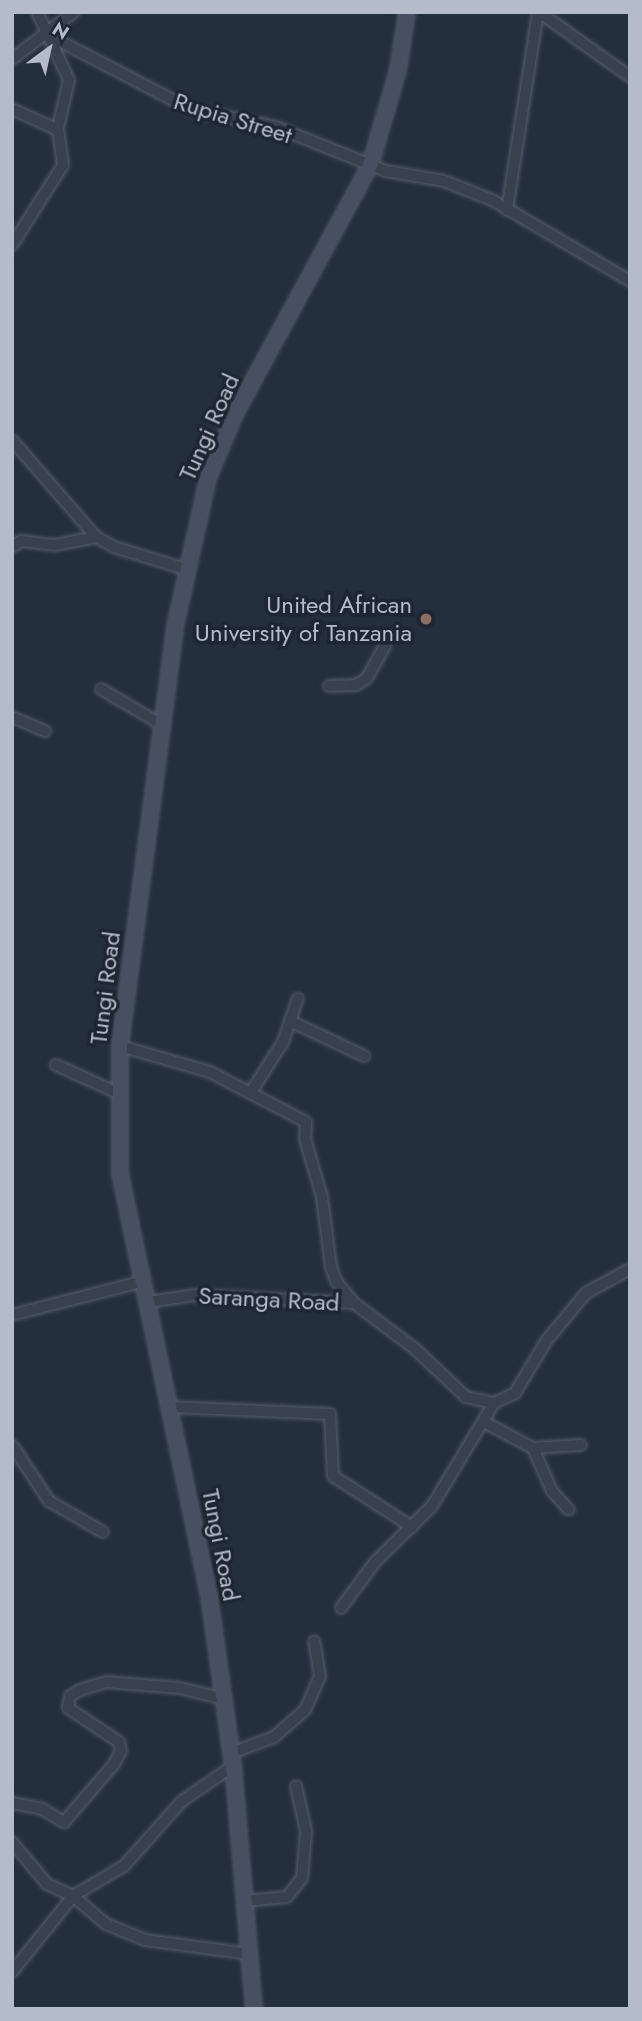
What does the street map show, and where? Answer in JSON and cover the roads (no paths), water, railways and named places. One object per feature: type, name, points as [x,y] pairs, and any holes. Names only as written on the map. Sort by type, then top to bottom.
[{"type":"main road","name":"Tungi Road","points":[[254,2009],[225,1699],[149,1302],[120,1175],[120,1046],[185,569],[208,478],[234,416],[370,166],[398,71],[407,12]]},
{"type":"street","points":[[12,245],[61,172],[58,130],[69,80],[37,12]]},
{"type":"street","points":[[12,59],[48,35],[74,12]]},
{"type":"street","points":[[507,210],[538,12],[630,76]]},
{"type":"street","name":"Rupia Street","points":[[48,35],[190,108],[276,127],[370,166],[444,181],[507,210],[630,281]]},
{"type":"street","points":[[12,109],[58,130]]},
{"type":"street","points":[[12,440],[96,537],[114,547],[185,569]]},
{"type":"street","points":[[12,547],[26,540],[55,545],[96,537]]},
{"type":"street","points":[[329,686],[356,685],[367,678],[385,645]]},
{"type":"street","points":[[102,690],[162,725]]},
{"type":"street","points":[[12,717],[45,731]]},
{"type":"street","points":[[251,1092],[284,1042],[298,998]]},
{"type":"street","points":[[290,1021],[364,1056]]},
{"type":"street","points":[[120,1046],[209,1072],[306,1122],[305,1139],[322,1196],[331,1267],[354,1303]]},
{"type":"street","points":[[56,1065],[118,1093]]},
{"type":"street","points":[[341,1608],[375,1562],[432,1506],[494,1403],[515,1393],[547,1340],[586,1293],[630,1269]]},
{"type":"street","points":[[12,1315],[144,1281]]},
{"type":"street","name":"Saranga Road","points":[[149,1302],[194,1295],[354,1303],[414,1348],[466,1397],[494,1403]]},
{"type":"street","points":[[170,1407],[330,1414],[333,1476],[412,1527]]},
{"type":"street","points":[[484,1422],[533,1448],[581,1445]]},
{"type":"street","points":[[12,1445],[49,1501],[103,1532]]},
{"type":"street","points":[[533,1448],[552,1491],[569,1510]]},
{"type":"street","points":[[12,1972],[16,1961],[73,1896],[124,1866],[182,1801],[232,1759],[274,1737],[305,1710],[320,1677],[314,1641]]},
{"type":"street","points":[[12,1802],[42,1810],[64,1822],[114,1764],[121,1751],[119,1742],[68,1708],[70,1696],[80,1690],[107,1682],[180,1688],[225,1699]]},
{"type":"street","points":[[245,1902],[287,1897],[302,1878],[306,1831],[296,1786]]},
{"type":"street","points":[[12,1842],[43,1881],[73,1896],[93,1917],[145,1940],[250,1954]]},
{"type":"place","name":"United African University of Tanzania","points":[[426,619]]}]
